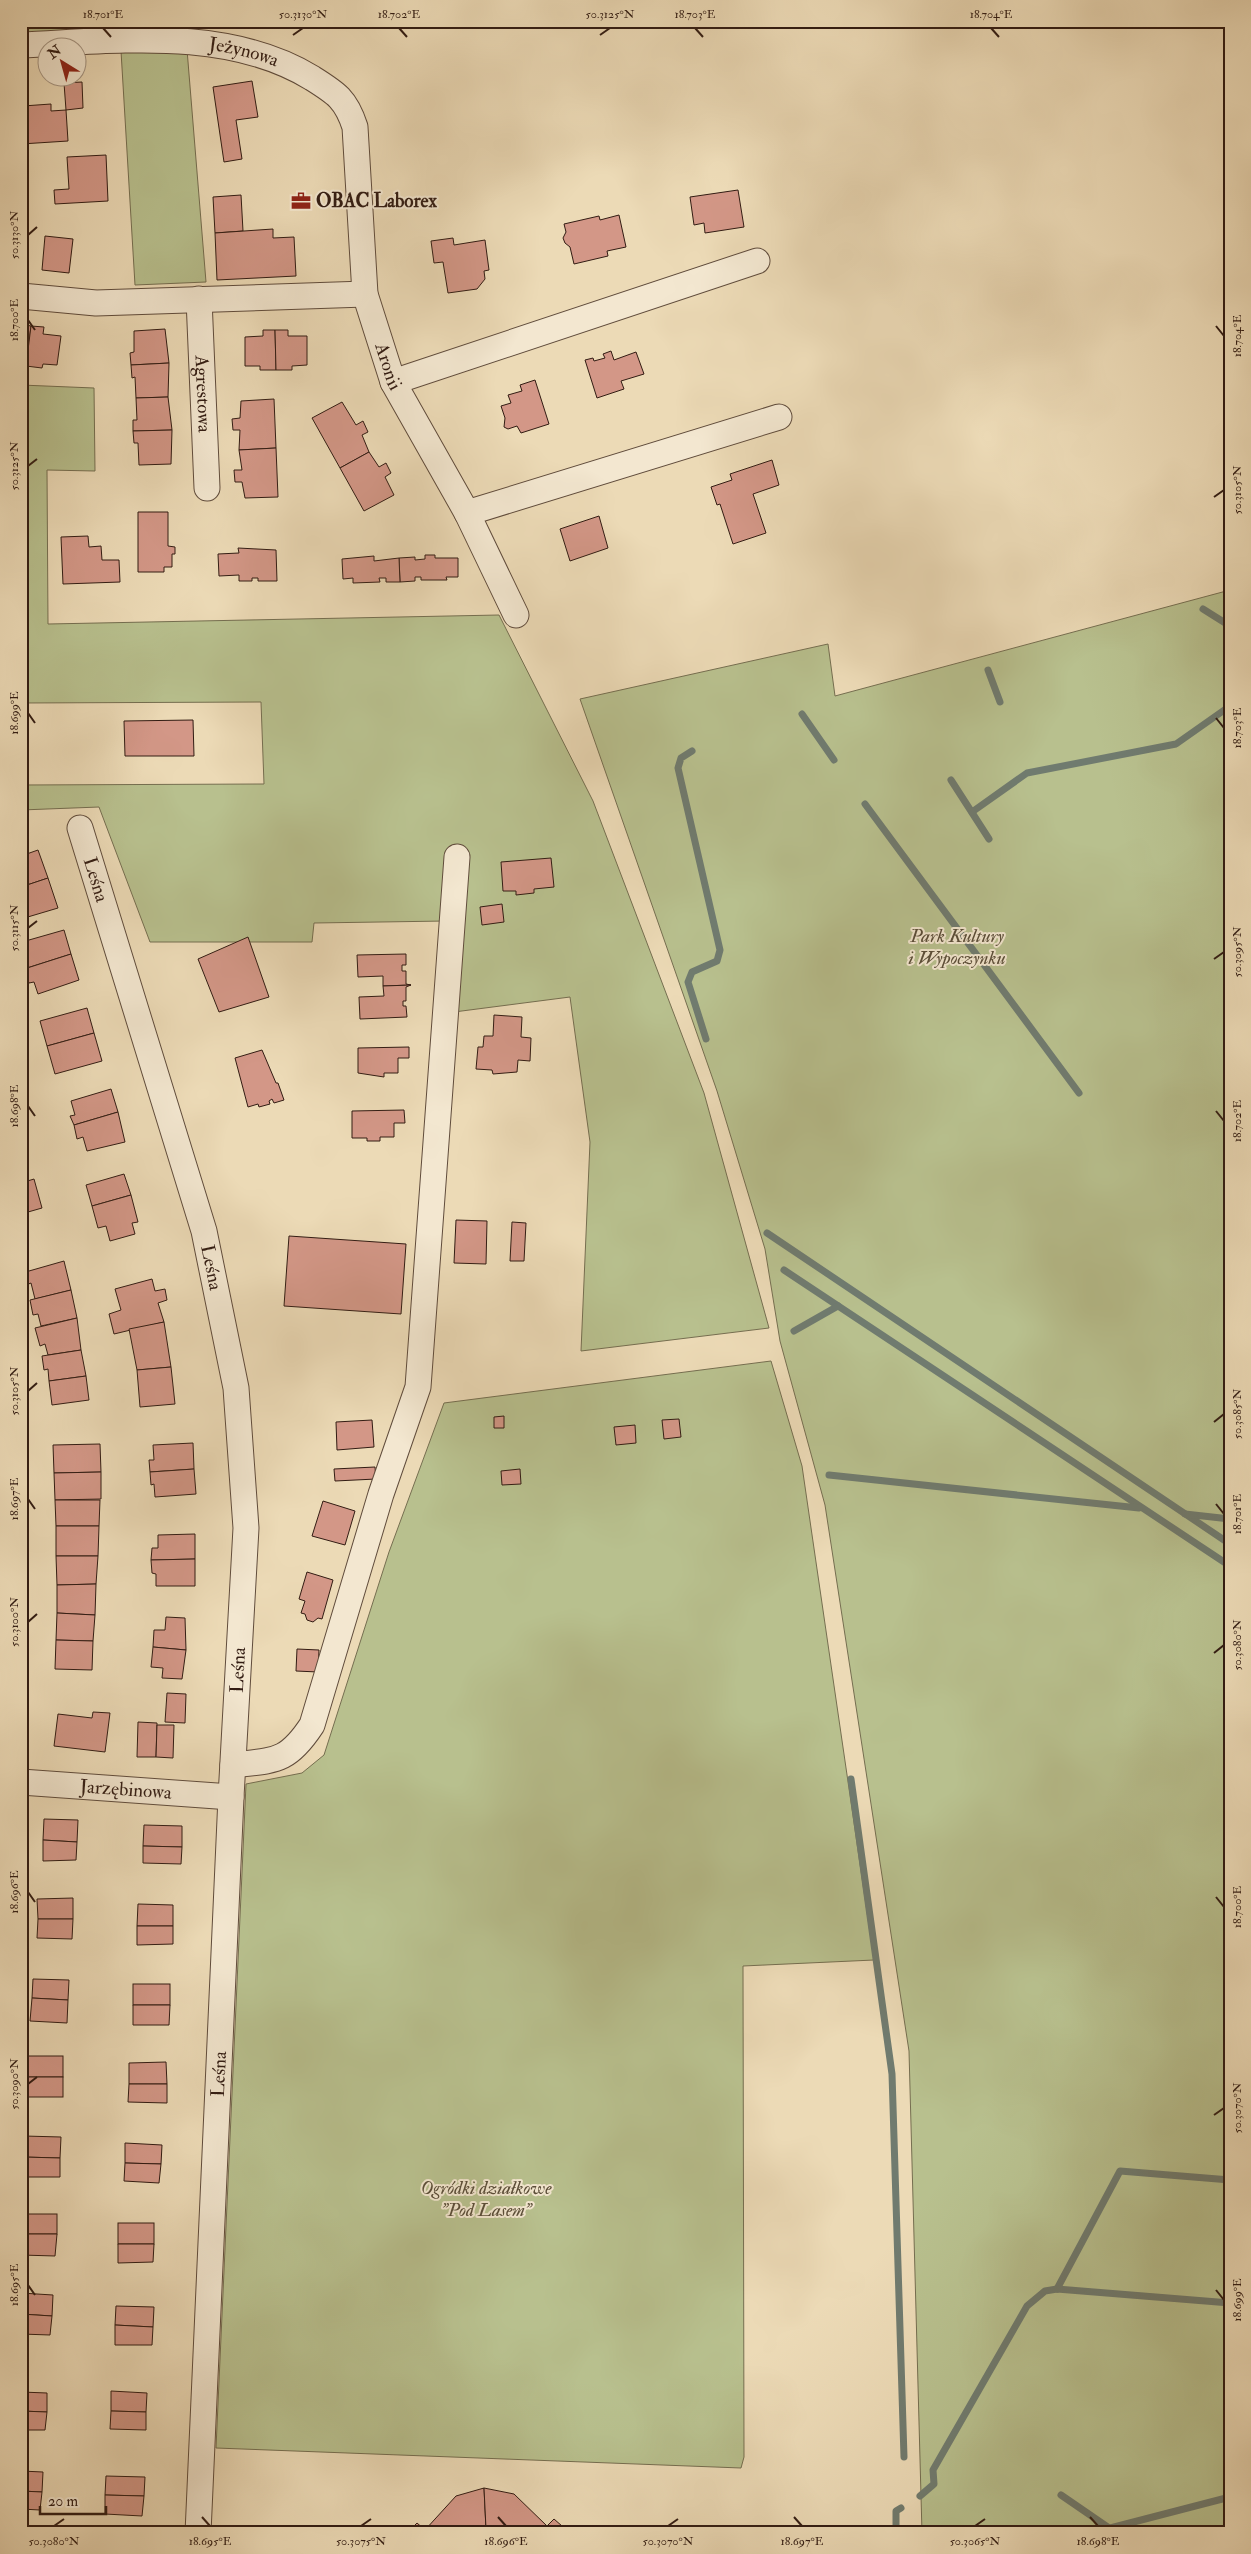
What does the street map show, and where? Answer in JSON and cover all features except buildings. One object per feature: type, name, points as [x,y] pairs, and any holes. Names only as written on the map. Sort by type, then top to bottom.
[{"type":"street","name":"Jeżynowa","points":[[21,45],[159,40],[239,50],[291,66],[338,94]]},
{"type":"street","name":"Aronii","points":[[338,94],[349,108],[355,127],[365,294],[393,382],[467,513],[516,615]]},
{"type":"street","points":[[393,382],[757,261]]},
{"type":"street","points":[[21,296],[96,303],[365,294]]},
{"type":"street","name":"Agrestowa","points":[[199,299],[208,488]]},
{"type":"street","points":[[467,513],[779,417]]},
{"type":"street","name":"Leśna","points":[[80,828],[204,1230],[236,1388],[246,1528],[231,1797],[198,2533]]},
{"type":"street","points":[[233,1766],[276,1759],[298,1746],[312,1725],[382,1494],[418,1387],[457,857]]},
{"type":"street","name":"Jarzębinowa","points":[[21,1782],[231,1797]]},
{"type":"green space","points":[[43,21],[124,21],[185,25],[206,282],[135,285],[121,51],[88,52],[88,38],[38,38],[38,53],[21,54],[21,23]]},
{"type":"green space","points":[[21,385],[94,388],[95,471],[47,470],[48,624],[499,615],[593,801],[704,1093],[769,1328],[581,1351],[590,1142],[570,997],[454,1012],[446,921],[314,923],[312,942],[150,942],[99,807],[21,810],[21,785],[264,784],[261,702],[21,703]]},
{"type":"green space","name":"Park Kultury i Wypoczynku","points":[[1230,590],[1230,2533],[922,2533],[909,2051],[825,1505],[780,1341],[765,1249],[717,1091],[580,699],[828,644],[835,696]]},
{"type":"green space","name":"Ogródki działkowe \"Pod Lasem\"","points":[[771,1361],[802,1466],[874,1960],[743,1966],[744,2457],[741,2468],[216,2448],[246,1784],[302,1773],[324,1755],[389,1552],[444,1403]]},
{"type":"green space","points":[[824,2528],[890,2532],[890,2533],[823,2533]]},
{"type":"waterway","points":[[1203,609],[1230,626]]},
{"type":"waterway","points":[[988,670],[1000,702]]},
{"type":"waterway","points":[[972,812],[1027,773],[1176,744],[1230,706]]},
{"type":"waterway","points":[[802,714],[834,760]]},
{"type":"waterway","points":[[692,751],[681,758],[678,768],[720,950],[717,961],[692,972],[688,982],[706,1039]]},
{"type":"waterway","points":[[951,780],[989,839]]},
{"type":"waterway","points":[[865,804],[1079,1093]]},
{"type":"waterway","points":[[767,1233],[1230,1544]]},
{"type":"waterway","points":[[784,1270],[1230,1566]]},
{"type":"waterway","points":[[794,1331],[838,1306]]},
{"type":"waterway","points":[[829,1475],[1139,1508]]},
{"type":"waterway","points":[[1185,1514],[1230,1519]]},
{"type":"waterway","points":[[851,1779],[892,2074],[904,2457]]},
{"type":"waterway","points":[[1057,2289],[1120,2171],[1230,2180]]},
{"type":"waterway","points":[[920,2496],[934,2484],[933,2470],[1027,2306],[1045,2291],[1057,2289],[1230,2303]]},
{"type":"waterway","points":[[1061,2495],[1109,2528]]},
{"type":"waterway","points":[[1091,2533],[1230,2497]]},
{"type":"waterway","points":[[896,2533],[896,2511],[901,2508]]},
{"type":"place","name":"OBAC Laborex","points":[[301,201]]}]
